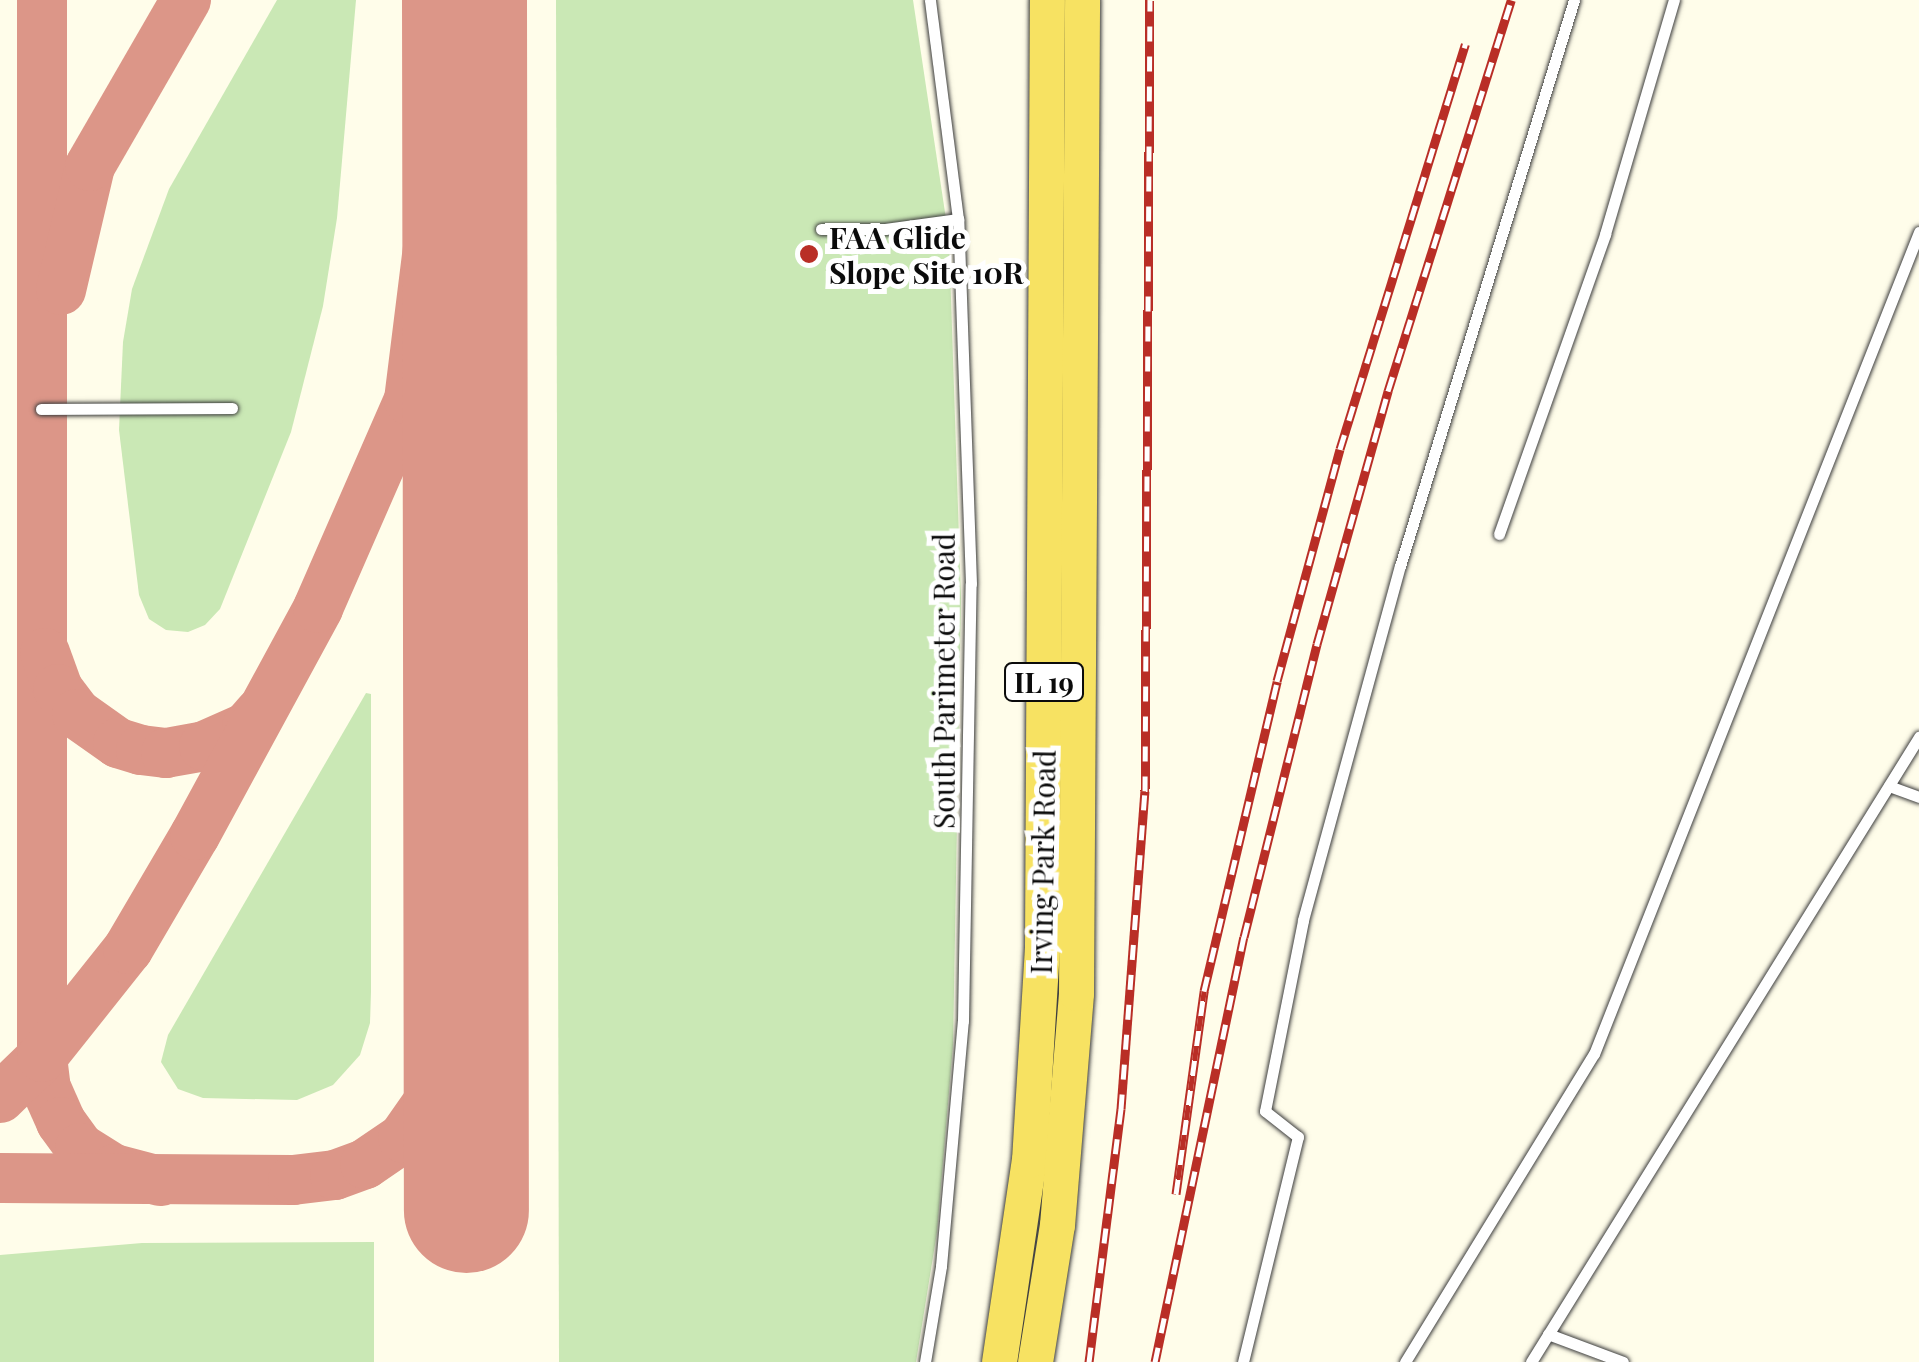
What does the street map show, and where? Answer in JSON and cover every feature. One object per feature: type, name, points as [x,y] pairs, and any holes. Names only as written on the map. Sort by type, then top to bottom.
[{"type":"main road","name":"Irving Park Road","points":[[1035,1362],[1057,1225],[1076,993],[1064,113],[1046,0]]},
{"type":"main road","name":"Irving Park Road","points":[[999,1362],[1029,1160],[1042,946],[1064,113],[1082,0]]},
{"type":"lane","name":"South Parimeter Road","points":[[924,1362],[941,1266],[963,1021],[971,584],[958,219],[930,0]]},
{"type":"lane","points":[[1243,1362],[1298,1137],[1266,1110],[1303,920],[1406,547],[1574,0]]},
{"type":"lane","points":[[1498,534],[1604,234],[1674,0]]},
{"type":"lane","points":[[821,229],[885,229],[958,219]]},
{"type":"lane","points":[[1405,1362],[1594,1054],[1919,232]]},
{"type":"lane","points":[[41,410],[232,408]]},
{"type":"lane","points":[[1531,1362],[1919,737]]},
{"type":"lane","points":[[1888,786],[1919,797]]},
{"type":"lane","points":[[1548,1334],[1622,1362]]},
{"type":"green space","points":[[277,0],[356,0],[337,218],[323,306],[291,432],[220,609],[205,625],[188,632],[166,630],[149,619],[139,595],[119,430],[123,342],[132,289],[169,189]]},
{"type":"green space","points":[[556,0],[913,0],[949,239],[961,598],[953,1045],[937,1232],[916,1362],[559,1362]]},
{"type":"green space","points":[[366,693],[371,694],[371,992],[370,1023],[360,1055],[333,1085],[297,1100],[203,1098],[178,1089],[161,1062],[168,1035]]},
{"type":"green space","points":[[374,1242],[374,1362],[0,1362],[0,1255],[142,1243]]},
{"type":"building","name":"FAA Glide Slope Site 10R","points":[[802,245],[817,246],[817,263],[802,263]]},
{"type":"taxiway","points":[[42,0],[42,1057],[46,1088],[61,1122],[80,1148],[114,1169],[160,1181]]},
{"type":"taxiway","points":[[61,290],[90,166],[186,0]]},
{"type":"taxiway","points":[[0,1098],[42,1057],[128,949],[195,835],[318,608],[409,400],[449,80],[454,0]]},
{"type":"taxiway","points":[[45,653],[58,689],[77,714],[118,743],[141,750],[166,753],[204,746],[247,727],[260,712]]},
{"type":"taxiway","points":[[0,1178],[293,1180],[335,1175],[365,1164],[403,1138],[450,1071],[465,1025]]},
{"type":"runway","points":[[464,0],[466,1210]]},
{"type":"railway","points":[[1089,1362],[1121,1109],[1145,791],[1150,0]]},
{"type":"railway","points":[[1155,1362],[1244,937],[1317,644],[1388,391],[1511,0]]},
{"type":"railway","points":[[1176,1194],[1204,991],[1277,681],[1340,449],[1465,44]]},
{"type":"place","name":"FAA Glide Slope Site 10R","points":[[809,254]]}]
